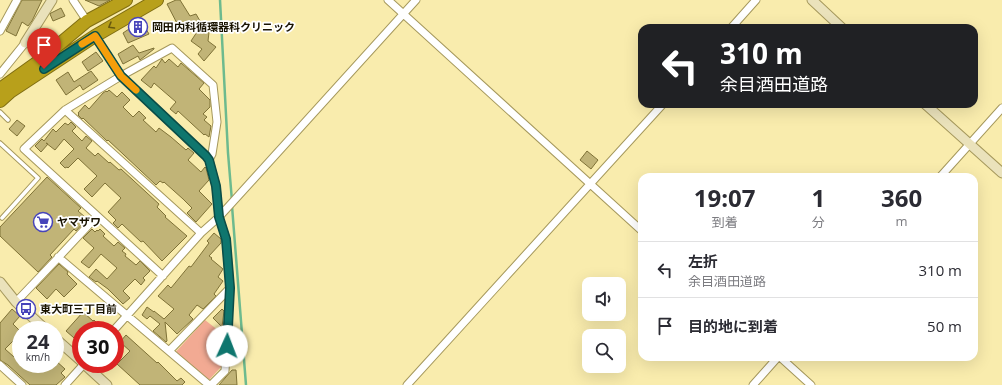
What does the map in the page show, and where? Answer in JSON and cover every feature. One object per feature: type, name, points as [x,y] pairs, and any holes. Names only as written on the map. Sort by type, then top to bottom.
[{"type":"highway","points":[[0,89],[38,62],[87,21],[126,0]]},
{"type":"highway","points":[[0,101],[10,92],[95,36],[157,0]]},
{"type":"street","points":[[0,32],[17,0]]},
{"type":"street","points":[[0,74],[25,43],[52,0]]},
{"type":"street","points":[[74,0],[87,21]]},
{"type":"street","points":[[388,0],[638,227]]},
{"type":"street","points":[[122,321],[201,233],[219,217],[416,0]]},
{"type":"street","points":[[735,24],[756,0]]},
{"type":"street","points":[[812,0],[838,24]]},
{"type":"street","points":[[58,257],[210,385],[225,371],[230,288],[226,239],[219,217],[216,186],[209,160],[121,76],[95,36]]},
{"type":"street","points":[[163,276],[24,149],[65,110],[121,76],[172,48],[213,85],[217,122],[212,154],[209,160]]},
{"type":"street","points":[[407,385],[659,108]]},
{"type":"street","points":[[929,108],[1002,174]]},
{"type":"street","points":[[944,173],[1002,108]]},
{"type":"street","points":[[65,110],[201,233]]},
{"type":"street","points":[[16,302],[97,216]]},
{"type":"street","points":[[0,282],[16,302],[36,321]]},
{"type":"street","points":[[169,351],[230,288]]},
{"type":"street","points":[[64,346],[72,353]]},
{"type":"street","points":[[753,385],[775,361]]},
{"type":"street","points":[[784,361],[811,385]]},
{"type":"street","points":[[0,365],[22,385]]},
{"type":"street","points":[[66,385],[76,373]]},
{"type":"street","points":[[94,373],[107,385]]},
{"type":"lane","points":[[0,112],[8,120]]},
{"type":"lane","points":[[0,143],[38,178],[2,218]]},
{"type":"shaded area","points":[[205,320],[219,331],[222,362],[221,367],[208,381],[172,356]]},
{"type":"building","points":[[22,0],[42,0],[32,21],[28,26],[22,22],[16,36],[6,31]]},
{"type":"building","points":[[85,0],[110,0],[99,6]]},
{"type":"building","points":[[180,0],[190,16],[196,14],[200,21],[181,31],[167,4]]},
{"type":"building","points":[[61,8],[65,16],[53,21],[50,14]]},
{"type":"building","name":"岡田内科循環器科クリニック","points":[[141,21],[149,34],[128,43],[123,33]]},
{"type":"building","points":[[201,26],[209,32],[208,41],[216,47],[204,61],[198,54],[202,49],[191,41]]},
{"type":"building","points":[[133,45],[139,53],[154,49],[140,60],[138,56],[123,64],[118,54]]},
{"type":"building","points":[[96,52],[103,61],[88,71],[82,62]]},
{"type":"building","points":[[162,59],[165,63],[169,59],[178,67],[181,63],[204,83],[199,89],[210,100],[210,107],[203,114],[207,117],[204,120],[211,126],[209,137],[205,134],[204,135],[178,111],[176,114],[170,109],[176,102],[154,83],[151,88],[141,80],[154,66],[156,68]]},
{"type":"building","points":[[91,71],[98,80],[83,90],[80,85],[66,95],[56,80],[68,72],[74,82]]},
{"type":"building","points":[[109,90],[117,97],[122,92],[130,100],[123,107],[133,117],[139,111],[146,118],[143,120],[156,132],[159,128],[186,150],[188,148],[194,153],[188,160],[201,172],[205,167],[206,168],[209,180],[199,191],[212,204],[196,222],[187,213],[192,208],[183,199],[164,182],[163,183],[160,181],[156,185],[108,140],[107,141],[78,115],[85,105],[89,109],[103,93]]},
{"type":"building","points":[[17,120],[25,126],[17,136],[9,129]]},
{"type":"building","points":[[71,122],[76,127],[72,131],[82,141],[86,136],[92,141],[86,148],[95,156],[98,153],[119,170],[121,169],[159,204],[157,207],[166,216],[165,217],[187,236],[162,261],[143,241],[141,242],[122,224],[118,228],[113,223],[116,220],[108,212],[121,198],[105,183],[92,197],[84,189],[97,176],[78,158],[68,168],[65,168],[60,163],[74,149],[64,139],[55,150],[48,144],[41,152],[35,146],[42,139],[44,141],[53,129],[56,132],[65,123],[68,125]]},
{"type":"building","points":[[587,151],[598,160],[591,169],[580,160]]},
{"type":"building","name":"ヤマザワ","points":[[47,177],[81,208],[78,211],[85,217],[82,220],[84,222],[76,231],[74,229],[50,255],[52,257],[38,272],[0,236],[0,227]]},
{"type":"building","points":[[92,229],[95,232],[100,229],[105,234],[103,236],[114,246],[118,242],[125,248],[122,251],[126,254],[125,256],[136,265],[140,261],[150,271],[143,278],[145,280],[141,285],[135,279],[123,291],[130,298],[123,304],[108,289],[89,277],[96,269],[107,279],[117,268],[101,254],[89,268],[81,262],[94,248],[83,238]]},
{"type":"building","points":[[214,233],[221,239],[221,243],[209,256],[223,269],[218,277],[223,281],[214,294],[216,296],[203,309],[197,305],[189,315],[193,319],[177,334],[165,322],[166,342],[153,331],[160,324],[150,316],[147,319],[142,315],[147,307],[164,319],[174,309],[158,296],[168,285],[171,288],[189,266],[191,267],[209,243],[207,241]]},
{"type":"building","points":[[59,264],[68,272],[67,274],[77,284],[64,297],[56,289],[47,299],[36,288]]},
{"type":"building","points":[[12,309],[20,316],[16,321],[12,321],[12,342],[5,349],[12,355],[12,369],[0,360],[0,323]]},
{"type":"building","points":[[222,309],[224,311],[222,327],[213,318]]},
{"type":"building","points":[[83,312],[93,321],[75,321]]},
{"type":"building","points":[[72,324],[72,336],[66,331]]},
{"type":"building","points":[[126,335],[157,363],[158,362],[177,381],[181,378],[185,382],[182,385],[140,385],[124,370],[124,357],[130,351],[124,346],[124,337]]},
{"type":"building","points":[[232,370],[236,370],[237,385],[219,385]]},
{"type":"building","points":[[17,373],[61,373],[65,377],[56,385],[30,385]]},
{"type":"waterway","points":[[220,0],[232,201]]},
{"type":"waterway","points":[[232,206],[246,385]]},
{"type":"slow traffic","points":[[82,44],[95,36],[121,76],[136,90]]},
{"type":"place","name":"岡田内科循環器科クリニック","points":[[138,27]]},
{"type":"place","name":"ヤマザワ","points":[[43,222]]},
{"type":"place","name":"東大町三丁目前","points":[[26,309]]},
{"type":"route","points":[[44,69],[95,36],[121,76],[209,160],[216,186],[219,217],[226,239],[230,288],[227,346]]}]
